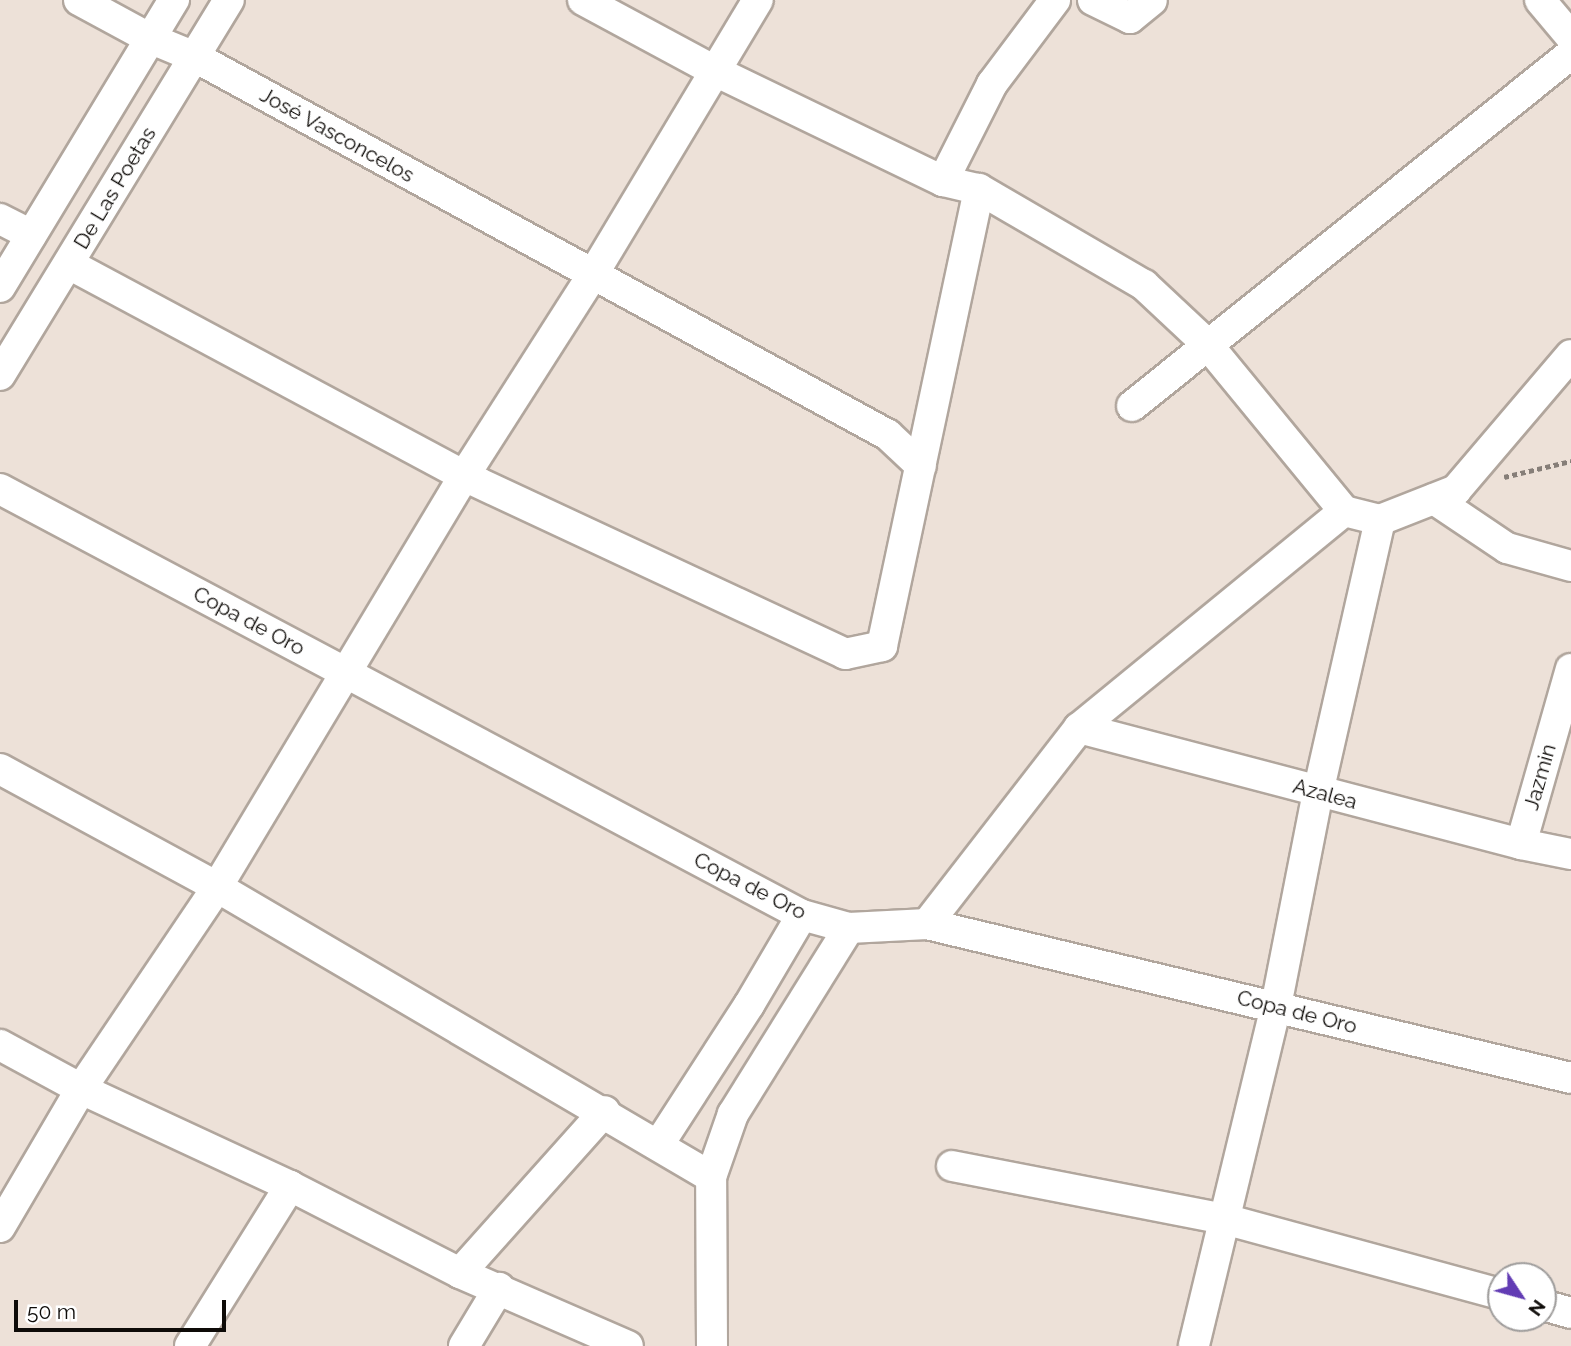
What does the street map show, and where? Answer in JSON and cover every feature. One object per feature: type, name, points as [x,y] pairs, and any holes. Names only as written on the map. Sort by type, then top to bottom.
[{"type":"street","name":"José Vasconcelos","points":[[79,0],[149,38],[195,57],[592,276],[888,435],[921,466]]},
{"type":"street","points":[[0,287],[174,0]]},
{"type":"street","name":"De Las Poetas","points":[[0,375],[229,0]]},
{"type":"street","points":[[583,0],[715,71],[943,181],[979,189],[1144,285],[1207,344],[1344,511],[1380,520],[1445,494],[1571,355]]},
{"type":"street","points":[[0,1227],[81,1089],[217,887],[464,476],[592,276],[758,0]]},
{"type":"street","points":[[943,181],[992,84],[1055,0]]},
{"type":"street","points":[[1093,0],[1130,18],[1152,0]]},
{"type":"street","points":[[1540,0],[1571,37]]},
{"type":"street","points":[[1132,406],[1571,54]]},
{"type":"street","points":[[69,264],[464,476],[845,654],[882,646],[979,189]]},
{"type":"street","points":[[0,219],[31,235]]},
{"type":"street","name":"Copa de Oro","points":[[0,489],[802,915],[849,928],[927,924],[1571,1079]]},
{"type":"street","points":[[1445,494],[1507,548],[1571,566]]},
{"type":"street","points":[[927,924],[1079,728],[1344,511]]},
{"type":"street","points":[[1194,1346],[1276,1006],[1318,792],[1380,520]]},
{"type":"street","name":"Jazmin","points":[[1521,844],[1571,669]]},
{"type":"street","name":"Azalea","points":[[1079,728],[1521,844],[1571,854]]},
{"type":"street","points":[[0,769],[217,887],[605,1111],[711,1177]]},
{"type":"street","points":[[659,1144],[749,1005],[802,915]]},
{"type":"street","points":[[712,1346],[711,1177],[733,1114],[849,928]]},
{"type":"street","points":[[0,1045],[81,1089],[290,1186],[460,1273],[628,1346]]},
{"type":"street","points":[[460,1273],[605,1111]]},
{"type":"street","points":[[952,1166],[1223,1219],[1487,1290]]},
{"type":"street","points":[[190,1346],[290,1186]]},
{"type":"street","points":[[464,1346],[499,1288]]},
{"type":"path","points":[[1445,494],[1571,461]]}]
